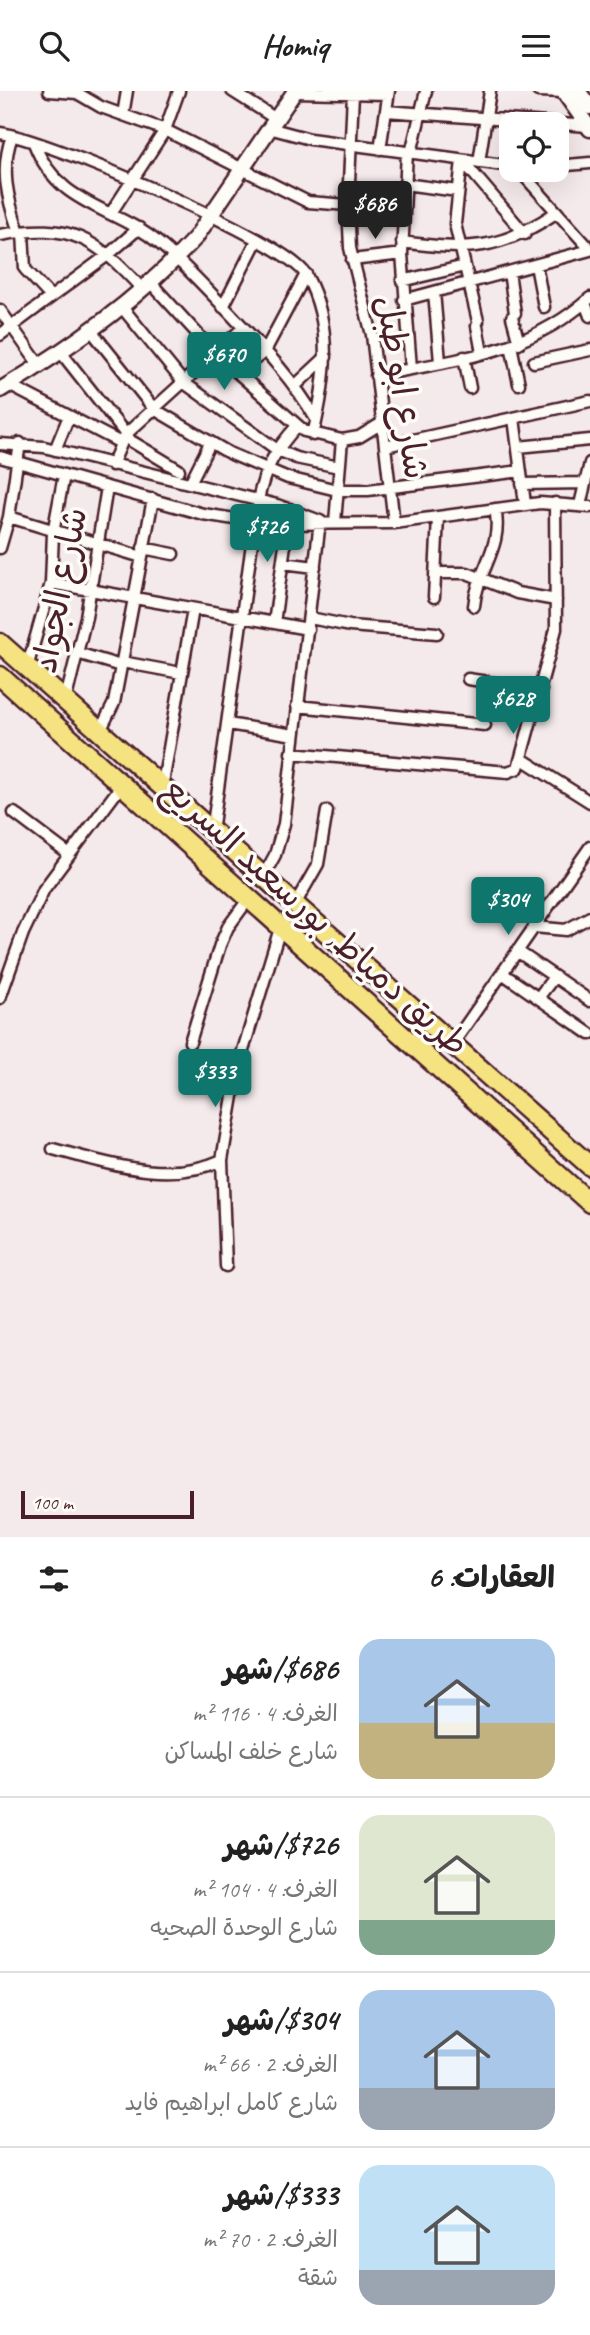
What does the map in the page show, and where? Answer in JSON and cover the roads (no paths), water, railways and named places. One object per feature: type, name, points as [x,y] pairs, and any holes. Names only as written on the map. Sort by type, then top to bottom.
[{"type":"highway","name":"طريق دمياط, بورسعيد السريع","points":[[1,646],[590,1166]]},
{"type":"highway","points":[[8,689],[32,673]]},
{"type":"highway","name":"طريق دمياط, بورسعيد السريع","points":[[8,689],[250,897],[590,1203]]},
{"type":"street","points":[[49,92],[69,91],[84,94],[94,104],[165,130],[308,202],[348,205]]},
{"type":"street","points":[[123,115],[127,91]]},
{"type":"street","points":[[111,213],[165,130],[179,91]]},
{"type":"street","points":[[232,91],[272,124],[350,145],[499,164]]},
{"type":"street","points":[[411,368],[402,281],[404,184],[409,153],[426,91]]},
{"type":"street","points":[[479,162],[490,91]]},
{"type":"street","points":[[538,91],[568,91],[590,107]]},
{"type":"street","points":[[568,91],[589,128]]},
{"type":"street","points":[[5,388],[40,366],[121,306],[177,258],[210,216],[295,92],[388,92],[380,149]]},
{"type":"street","name":"شارع ابو طبل","points":[[353,93],[348,205],[352,260],[372,335],[394,523]]},
{"type":"street","points":[[386,111],[589,128]]},
{"type":"street","points":[[0,133],[132,179],[287,254],[306,274],[322,317],[326,357],[313,435]]},
{"type":"street","points":[[12,136],[1,161],[1,185],[21,232],[25,269],[51,297]]},
{"type":"street","points":[[34,143],[41,162],[66,191],[139,228],[177,258],[296,385],[316,419]]},
{"type":"street","points":[[462,160],[455,224],[482,353]]},
{"type":"street","points":[[462,160],[525,234]]},
{"type":"street","points":[[569,165],[590,163]]},
{"type":"street","points":[[404,300],[590,250],[530,182]]},
{"type":"street","points":[[404,184],[458,191]]},
{"type":"street","points":[[402,242],[460,249],[525,234],[557,212]]},
{"type":"street","points":[[0,335],[110,254],[139,228]]},
{"type":"street","points":[[0,235],[57,232],[75,236],[110,254],[215,353],[297,426],[313,435],[342,440],[359,437],[382,423]]},
{"type":"street","points":[[223,307],[257,240]]},
{"type":"street","points":[[352,260],[402,254]]},
{"type":"street","points":[[536,265],[544,307]]},
{"type":"street","points":[[402,281],[465,266]]},
{"type":"street","points":[[509,272],[519,384]]},
{"type":"street","points":[[238,373],[265,351],[306,274]]},
{"type":"street","points":[[434,292],[440,362]]},
{"type":"street","points":[[376,376],[515,344],[554,327],[587,300],[590,316]]},
{"type":"street","points":[[121,306],[183,381],[276,449],[296,458],[339,467]]},
{"type":"street","points":[[0,310],[40,366]]},
{"type":"street","points":[[112,465],[123,439],[243,328]]},
{"type":"street","points":[[90,329],[153,409],[210,443],[265,469],[315,486],[337,490],[390,488],[521,471]]},
{"type":"street","points":[[534,362],[590,350]]},
{"type":"street","points":[[60,351],[123,439]]},
{"type":"street","points":[[296,385],[326,357]]},
{"type":"street","points":[[464,357],[470,388]]},
{"type":"street","points":[[5,388],[123,439],[179,470]]},
{"type":"street","points":[[385,446],[590,401]]},
{"type":"street","points":[[55,450],[69,416]]},
{"type":"street","points":[[514,418],[525,504]]},
{"type":"street","points":[[212,832],[258,500],[265,469],[276,449],[297,426]]},
{"type":"street","points":[[335,522],[342,440]]},
{"type":"street","points":[[518,447],[590,440]]},
{"type":"street","points":[[0,548],[9,517],[20,443]]},
{"type":"street","points":[[0,444],[20,443],[55,450],[258,500],[320,521]]},
{"type":"street","points":[[190,484],[210,443]]},
{"type":"street","points":[[0,457],[204,514],[255,523],[288,525],[320,521],[394,523],[525,504],[585,506],[585,483],[590,463]]},
{"type":"street","points":[[32,673],[51,583],[53,533],[64,475]]},
{"type":"street","points":[[522,484],[585,483]]},
{"type":"street","name":"شارع الجواد","points":[[64,703],[91,590],[107,487]]},
{"type":"street","points":[[99,733],[114,703],[153,499]]},
{"type":"street","points":[[291,753],[508,772],[518,768],[553,645],[556,600],[555,503]]},
{"type":"street","points":[[274,624],[289,509]]},
{"type":"street","points":[[474,606],[481,577],[497,540],[495,509]]},
{"type":"street","points":[[9,517],[98,546],[173,554]]},
{"type":"street","points":[[434,597],[438,517]]},
{"type":"street","points":[[262,877],[279,842],[309,624],[320,521]]},
{"type":"street","points":[[282,563],[315,567]]},
{"type":"street","points":[[435,573],[467,573],[508,590],[556,600]]},
{"type":"street","points":[[51,583],[274,624],[437,633]]},
{"type":"street","points":[[162,789],[193,609]]},
{"type":"street","points":[[77,653],[121,664],[181,673]]},
{"type":"street","points":[[468,679],[541,690]]},
{"type":"street","points":[[297,706],[485,725]]},
{"type":"street","points":[[228,724],[294,735]]},
{"type":"street","points":[[522,759],[590,802]]},
{"type":"street","points":[[0,998],[4,977],[33,911],[67,853],[121,786]]},
{"type":"street","points":[[294,906],[318,864],[327,811]]},
{"type":"street","points":[[13,813],[67,853]]},
{"type":"street","points":[[452,1045],[590,847]]},
{"type":"street","points":[[190,1042],[220,945],[228,927],[250,897]]},
{"type":"street","points":[[534,927],[566,930],[590,917]]},
{"type":"street","points":[[226,1266],[222,1160],[238,1067],[281,925]]},
{"type":"street","points":[[517,951],[590,1001]]},
{"type":"street","points":[[502,973],[590,1034]]},
{"type":"street","points":[[538,998],[554,977]]},
{"type":"street","points":[[53,1149],[152,1171],[195,1169],[222,1160]]}]
